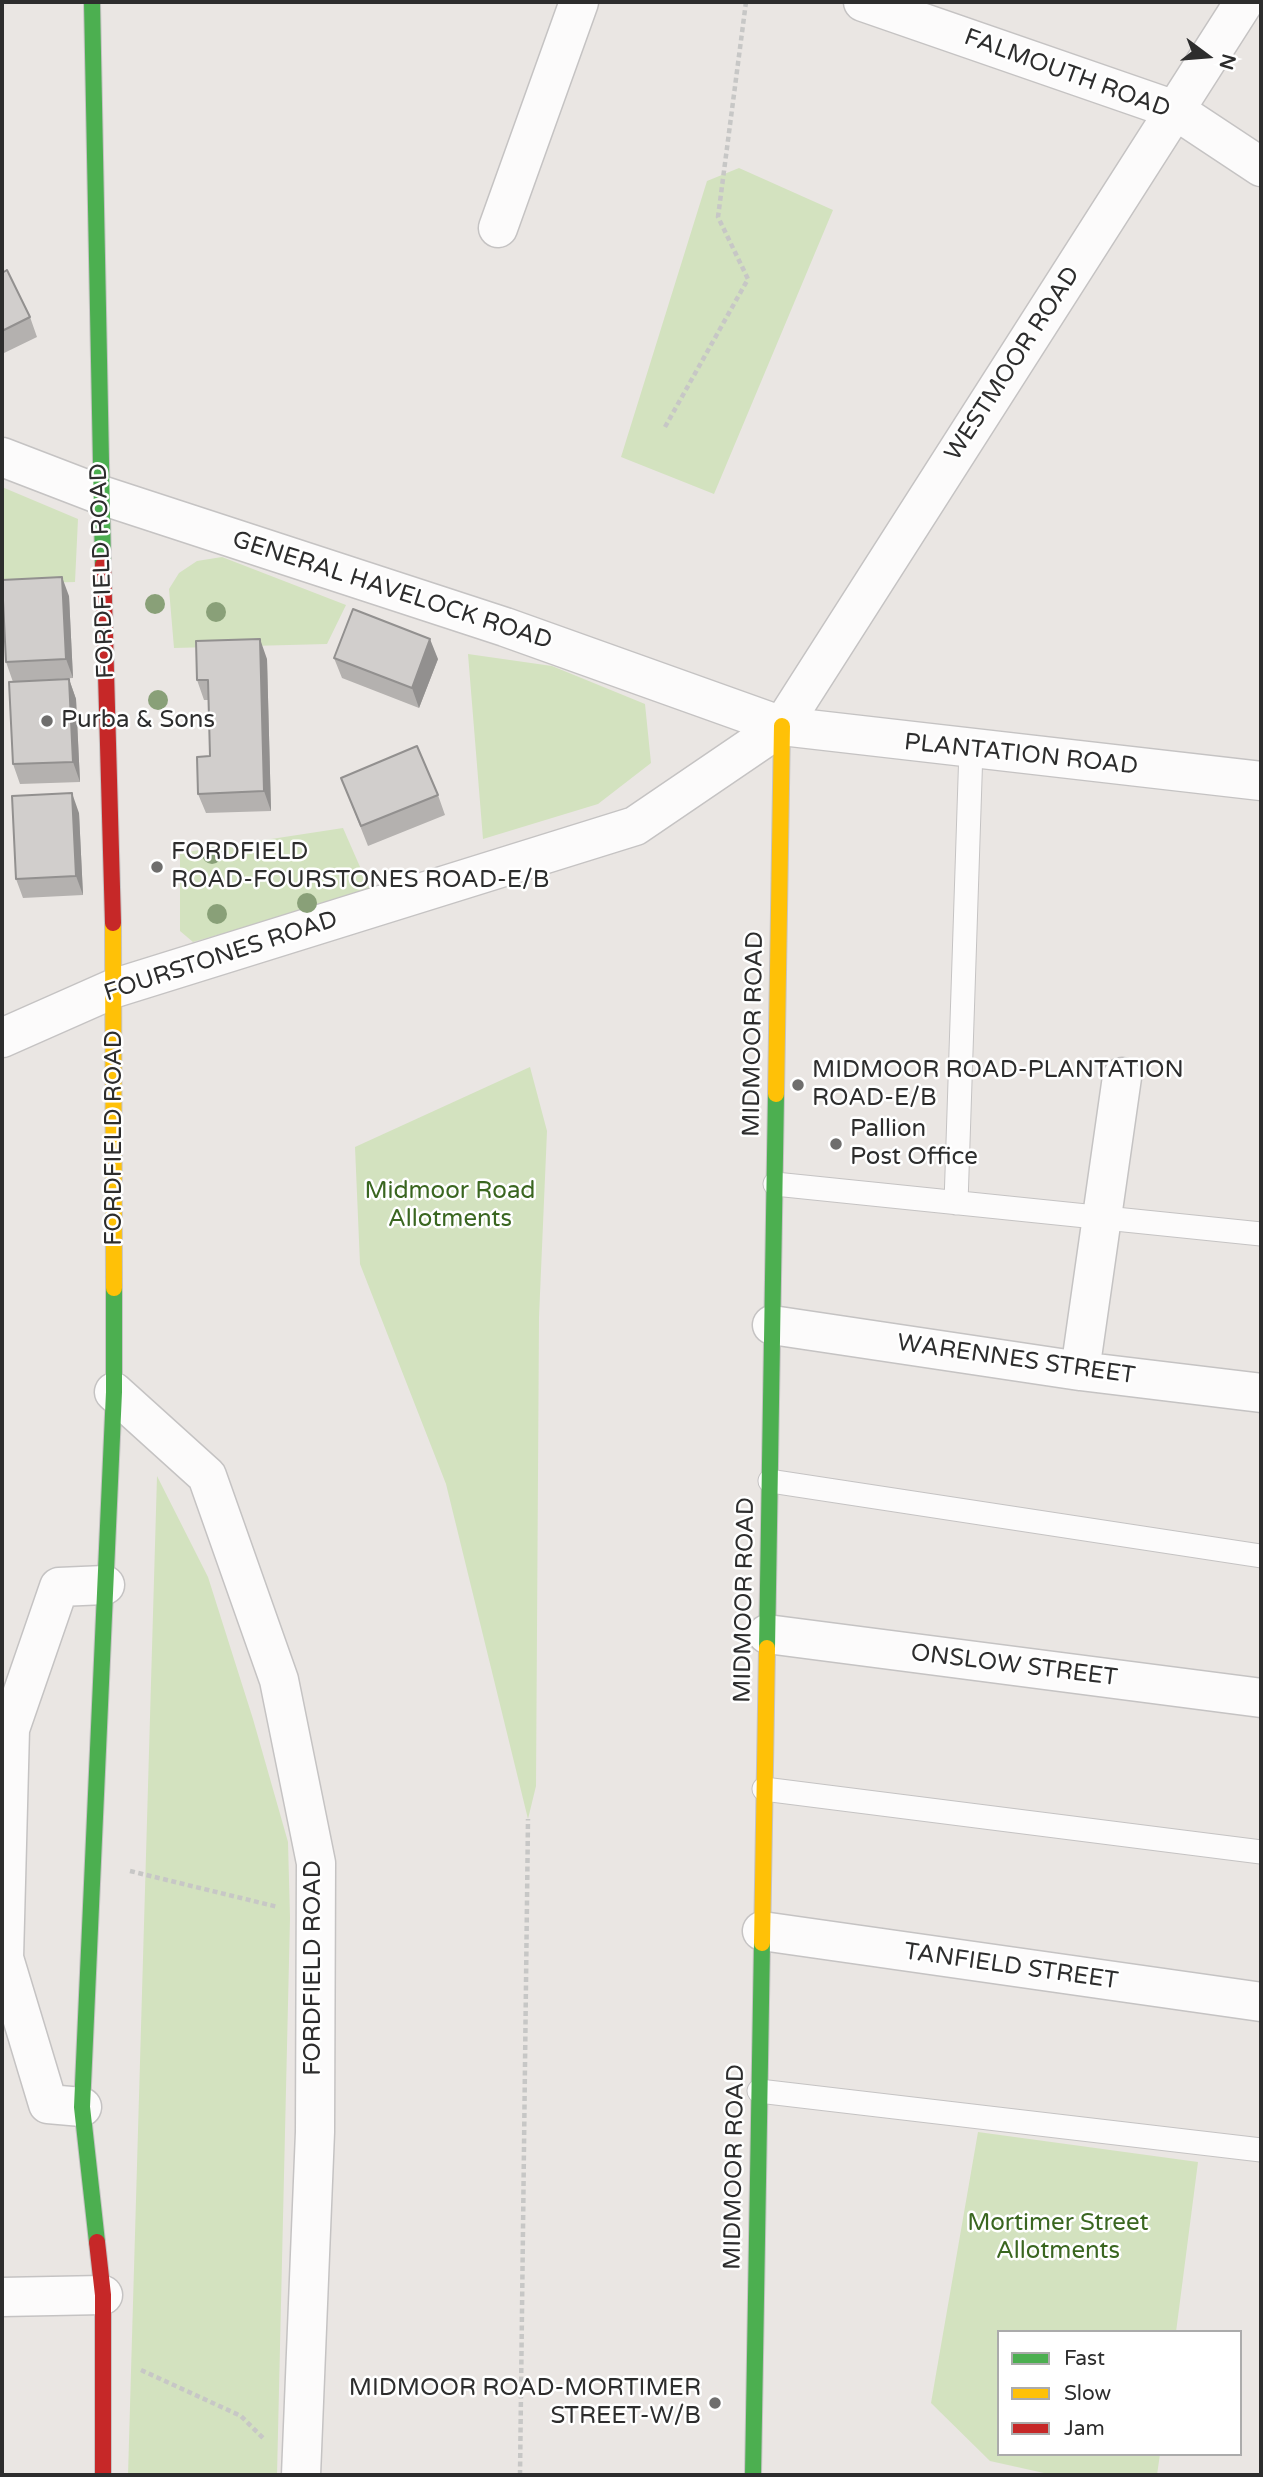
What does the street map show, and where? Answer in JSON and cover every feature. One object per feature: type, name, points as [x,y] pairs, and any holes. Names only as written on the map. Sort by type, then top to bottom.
[{"type":"street","name":"FORDFIELD ROAD","points":[[92,2],[101,495],[115,988],[114,1392],[82,2107],[103,2295],[103,2475]]},
{"type":"street","points":[[498,228],[579,2]]},
{"type":"street","name":"FALMOUTH ROAD","points":[[863,2],[1175,110],[1261,167]]},
{"type":"street","name":"WESTMOOR ROAD","points":[[782,726],[1244,2]]},
{"type":"street","name":"GENERAL HAVELOCK ROAD","points":[[2,457],[101,495],[505,627],[782,726]]},
{"type":"street","name":"PLANTATION ROAD","points":[[782,726],[1261,781]]},
{"type":"street","name":"FOURSTONES ROAD","points":[[2,1038],[115,988],[635,827],[782,726]]},
{"type":"street","name":"MIDMOOR ROAD","points":[[753,2475],[782,726]]},
{"type":"street","points":[[1080,1371],[1122,1077]]},
{"type":"street","name":"WARENNES STREET","points":[[772,1325],[1080,1371],[1261,1393]]},
{"type":"street","name":"FORDFIELD ROAD","points":[[114,1392],[207,1476],[279,1680],[316,1863],[315,2132],[301,2475]]},
{"type":"street","points":[[82,2107],[48,2104],[4,1958],[10,1729],[59,1587],[105,1585]]},
{"type":"street","name":"ONSLOW STREET","points":[[767,1634],[1261,1699]]},
{"type":"street","name":"TANFIELD STREET","points":[[762,1931],[1261,2003]]},
{"type":"street","points":[[2,2297],[103,2295]]},
{"type":"lane","points":[[956,1203],[971,749]]},
{"type":"lane","points":[[775,1184],[1261,1234]]},
{"type":"lane","points":[[770,1481],[1261,1556]]},
{"type":"lane","points":[[764,1788],[1261,1852]]},
{"type":"lane","points":[[760,2091],[1261,2150]]},
{"type":"path","points":[[665,427],[748,279],[718,217],[746,2]]},
{"type":"path","points":[[520,2475],[528,1819]]},
{"type":"path","points":[[93,1863],[316,1916]]},
{"type":"path","points":[[104,2365],[131,2365],[241,2416],[301,2475]]},
{"type":"green space","points":[[739,168],[833,210],[714,494],[621,457],[707,181]]},
{"type":"green space","points":[[2,487],[78,519],[75,582],[2,584]]},
{"type":"green space","points":[[222,557],[346,605],[327,644],[174,648],[169,589],[179,573],[197,561]]},
{"type":"green space","points":[[468,654],[552,666],[645,704],[651,763],[598,804],[483,839]]},
{"type":"green space","points":[[343,828],[371,892],[193,942],[180,931],[180,853]]},
{"type":"green space","name":"Midmoor Road Allotments","points":[[530,1067],[547,1131],[539,1317],[536,1786],[528,1819],[446,1484],[360,1264],[355,1147]]},
{"type":"green space","points":[[157,1476],[208,1577],[288,1842],[290,1918],[277,2475],[128,2475]]},
{"type":"green space","name":"Mortimer Street Allotments","points":[[978,2132],[1198,2162],[1176,2330],[997,2330],[997,2456],[1160,2456],[1157,2475],[1053,2475],[990,2461],[931,2403]]},
{"type":"building","points":[[7,270],[30,317],[2,331],[2,273]]},
{"type":"building","points":[[62,577],[66,659],[6,662],[2,580]]},
{"type":"building","points":[[353,609],[430,639],[412,688],[334,658]]},
{"type":"building","points":[[260,639],[264,791],[198,794],[197,757],[210,756],[208,680],[197,680],[196,641]]},
{"type":"building","points":[[69,679],[73,762],[13,764],[9,682]]},
{"type":"building","points":[[417,746],[438,795],[361,826],[341,778]]},
{"type":"building","points":[[72,793],[76,876],[16,879],[12,796]]},
{"type":"traffic: fast","points":[[92,2],[103,565]]},
{"type":"traffic: fast","points":[[767,1648],[776,1094]]},
{"type":"traffic: fast","points":[[97,2242],[82,2107],[114,1392],[114,1288]]},
{"type":"traffic: fast","points":[[753,2475],[762,1943]]},
{"type":"traffic: slow","points":[[776,1094],[782,726]]},
{"type":"traffic: slow","points":[[113,923],[114,1288]]},
{"type":"traffic: slow","points":[[762,1943],[767,1648]]},
{"type":"traffic: jam","points":[[103,565],[113,923]]},
{"type":"traffic: jam","points":[[97,2242],[103,2295],[103,2475]]},
{"type":"place","name":"Purba & Sons","points":[[47,721]]},
{"type":"place","name":"FORDFIELD ROAD-FOURSTONES ROAD-E/B","points":[[157,867]]},
{"type":"place","name":"MIDMOOR ROAD-PLANTATION ROAD-E/B","points":[[798,1085]]},
{"type":"place","name":"Pallion Post Office","points":[[836,1144]]},
{"type":"place","name":"MIDMOOR ROAD-MORTIMER STREET-W/B","points":[[715,2403]]}]
